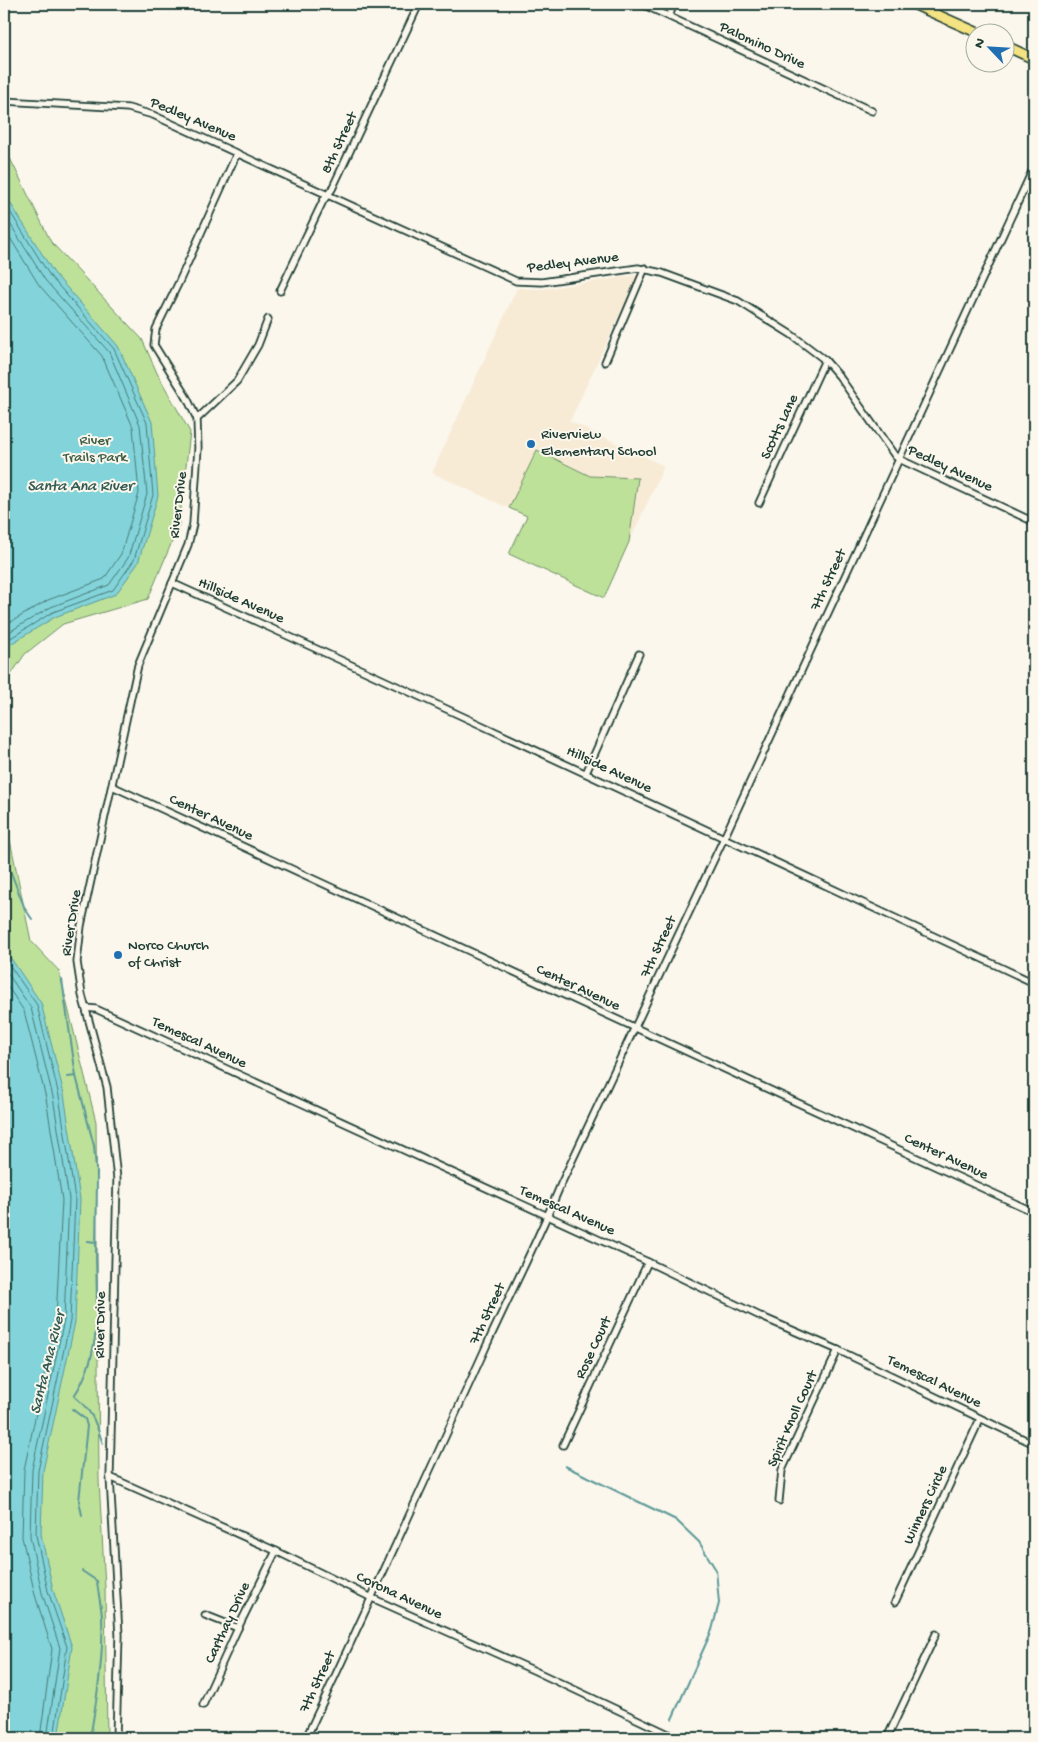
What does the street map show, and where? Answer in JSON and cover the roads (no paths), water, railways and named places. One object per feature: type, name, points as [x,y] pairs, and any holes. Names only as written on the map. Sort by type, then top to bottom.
[{"type":"main road","points":[[913,4],[966,28]]},
{"type":"main road","points":[[1016,51],[1034,59]]},
{"type":"street","name":"8th Street","points":[[280,290],[323,201],[332,189],[419,4]]},
{"type":"street","name":"Palomino Drive","points":[[642,4],[872,111]]},
{"type":"street","points":[[669,16],[674,4]]},
{"type":"street","name":"Pedley Avenue","points":[[4,101],[140,110],[516,281],[542,282],[645,268],[662,272],[738,301],[792,335],[825,360],[839,376],[894,456],[1034,522]]},
{"type":"street","name":"River Drive","points":[[116,1738],[119,1635],[110,1477],[117,1179],[107,1087],[86,1008],[77,962],[81,926],[138,665],[188,545],[193,524],[198,448],[197,419],[187,398],[159,355],[154,345],[154,336],[236,153]]},
{"type":"street","name":"7th Street","points":[[306,1738],[561,1184],[724,838],[1034,167]]},
{"type":"street","points":[[604,362],[645,268]]},
{"type":"street","points":[[197,419],[237,381],[258,345],[268,319]]},
{"type":"street","name":"Scotts Lane","points":[[759,504],[825,360]]},
{"type":"street","name":"Hillside Avenue","points":[[172,584],[586,773],[1034,983]]},
{"type":"street","points":[[586,773],[639,654]]},
{"type":"street","name":"Center Avenue","points":[[112,786],[1034,1212]]},
{"type":"street","name":"Temescal Avenue","points":[[86,1008],[96,1009],[648,1262],[1034,1444]]},
{"type":"street","name":"Rose Court","points":[[563,1445],[648,1262]]},
{"type":"street","name":"Spirit Knoll Court","points":[[779,1501],[782,1470],[838,1350]]},
{"type":"street","name":"Winners Circle","points":[[895,1602],[980,1419]]},
{"type":"street","name":"Corona Avenue","points":[[110,1477],[276,1551],[372,1598],[533,1670],[677,1738]]},
{"type":"street","name":"Carthay Drive","points":[[203,1705],[276,1551]]},
{"type":"street","points":[[205,1615],[238,1628]]},
{"type":"street","points":[[888,1738],[936,1634]]},
{"type":"water","name":"Santa Ana River","points":[[4,193],[54,273],[118,346],[152,422],[158,496],[138,563],[116,594],[55,617],[4,648]]},
{"type":"water","name":"Santa Ana River","points":[[4,931],[8,954],[41,1003],[64,1094],[80,1199],[75,1322],[43,1471],[41,1534],[53,1590],[72,1647],[58,1738],[4,1738]]},
{"type":"waterway","points":[[4,848],[5,857]]},
{"type":"waterway","points":[[4,858],[25,909],[32,919]]},
{"type":"waterway","points":[[62,980],[76,1076],[68,1077]]},
{"type":"waterway","points":[[76,1076],[94,1146],[96,1169]]},
{"type":"waterway","points":[[97,1172],[96,1329],[94,1347],[89,1363],[83,1380],[74,1396],[93,1417],[103,1444]]},
{"type":"waterway","points":[[87,1241],[96,1242]]},
{"type":"waterway","points":[[72,1409],[85,1419],[87,1426],[79,1501],[82,1515]]},
{"type":"waterway","points":[[565,1466],[676,1520],[699,1542],[716,1570],[719,1603],[712,1630],[672,1719]]},
{"type":"waterway","points":[[82,1571],[97,1581],[102,1616],[101,1662],[90,1738]]},
{"type":"place","name":"Riverview Elementary School","points":[[531,444]]},
{"type":"place","name":"Norco Church of Christ","points":[[118,955]]},
{"type":"park label","name":"River Trails Park","points":[[95,450]]}]
